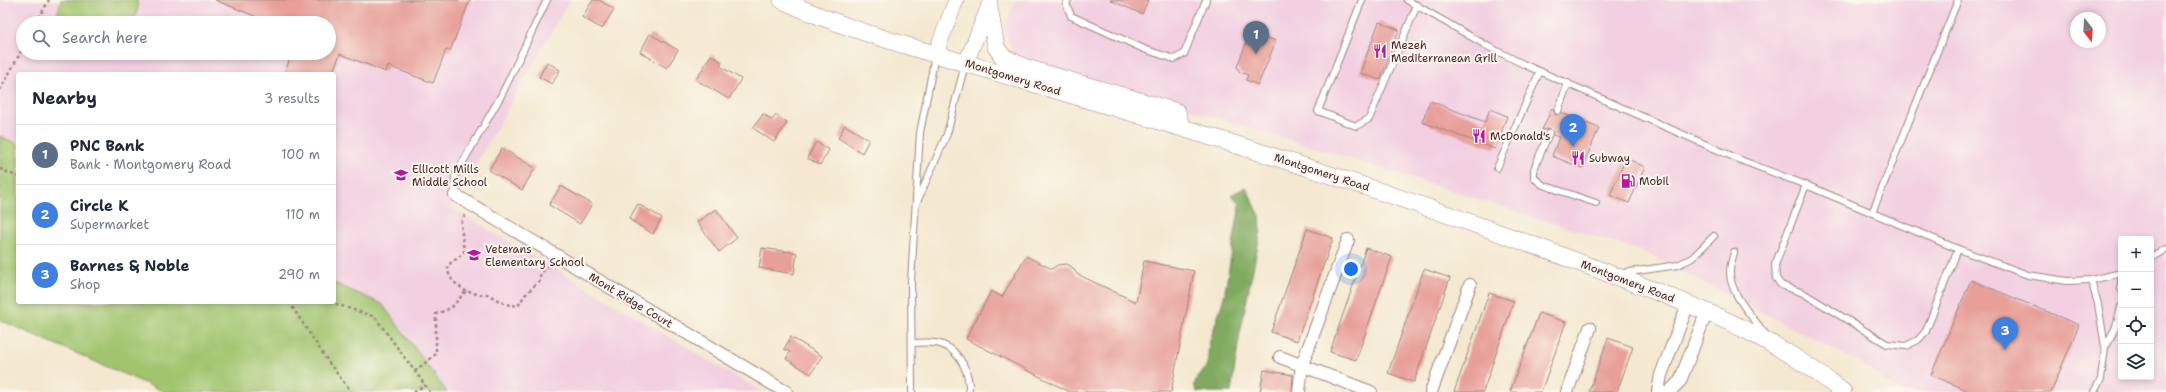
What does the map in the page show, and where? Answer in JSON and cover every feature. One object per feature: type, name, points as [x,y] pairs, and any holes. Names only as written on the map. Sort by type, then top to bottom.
[{"type":"main road","name":"Montgomery Road","points":[[782,0],[863,32],[935,55],[1181,128],[1380,191],[1526,242],[1707,311],[1772,342],[1797,357],[1843,392]]},
{"type":"main road","points":[[990,3],[996,47],[1003,57],[1026,68],[1177,112],[1181,128]]},
{"type":"street","points":[[935,55],[956,0]]},
{"type":"street","points":[[966,63],[990,3]]},
{"type":"street","name":"Mont Ridge Court","points":[[455,195],[471,206],[786,392]]},
{"type":"street","points":[[1299,392],[1302,365],[1348,240]]},
{"type":"street","points":[[1431,392],[1470,285]]},
{"type":"street","points":[[1658,392],[1661,375],[1688,304]]},
{"type":"street","points":[[1669,392],[1680,381],[1707,311]]},
{"type":"street","points":[[1567,392],[1590,328]]},
{"type":"street","points":[[1280,358],[1302,365],[1370,392]]},
{"type":"lane","points":[[455,195],[455,176],[502,94],[547,0]]},
{"type":"lane","points":[[1068,0],[1066,3],[1071,16],[1144,49],[1174,59],[1184,54],[1206,0]]},
{"type":"lane","points":[[1362,0],[1318,111],[1356,126],[1368,119],[1417,5]]},
{"type":"lane","points":[[1407,0],[1489,47],[1540,71],[1743,161],[1806,185],[1958,249],[2028,276],[2067,281],[2091,280],[2118,275]]},
{"type":"lane","points":[[1872,213],[1958,0]]},
{"type":"lane","points":[[912,392],[911,282],[915,205],[920,133],[935,55]]},
{"type":"lane","points":[[915,205],[947,134],[966,63]]},
{"type":"lane","points":[[1497,168],[1540,71]]},
{"type":"lane","points":[[1558,111],[1568,83]]},
{"type":"lane","points":[[1550,133],[1534,169],[1534,178],[1543,185],[1596,203]]},
{"type":"lane","points":[[1806,185],[1775,265],[1776,278],[1781,285],[1803,293],[1887,344],[1906,346],[1918,340],[1926,330],[1958,249]]},
{"type":"lane","points":[[1612,274],[1678,265],[1692,258],[1714,236]]},
{"type":"lane","points":[[2154,256],[2166,249]]},
{"type":"lane","points":[[1734,252],[1730,271],[1734,289],[1772,342]]},
{"type":"lane","points":[[2091,280],[2098,304],[2106,347]]},
{"type":"lane","points":[[2094,392],[2101,379],[2106,347],[2116,327],[2121,308]]},
{"type":"lane","points":[[912,343],[944,345],[954,353],[963,365],[968,376],[969,392]]},
{"type":"path","points":[[40,16],[49,0]]},
{"type":"path","points":[[0,90],[16,60]]},
{"type":"path","points":[[0,169],[16,176]]},
{"type":"path","points":[[471,206],[461,224],[464,252],[448,265],[447,274],[466,291],[487,294],[506,304],[518,306],[525,294],[539,281],[541,273],[553,262],[553,254]]},
{"type":"path","points":[[415,371],[436,354],[436,314],[451,308],[466,291]]},
{"type":"path","points":[[290,304],[329,363],[351,392]]},
{"type":"path","points":[[336,304],[375,317],[430,392]]},
{"type":"path","points":[[414,392],[425,385]]},
{"type":"shaded area","name":"Ellicott Mills Middle School","points":[[0,0],[570,0],[451,207],[762,392],[447,392],[382,304],[336,284],[336,72],[16,72],[16,143],[0,136]]},
{"type":"shaded area","points":[[1016,0],[2166,0],[2166,392],[1900,392],[1857,361],[1644,252],[1391,171],[1013,55],[1004,28]]},
{"type":"green space","points":[[61,0],[137,0],[138,9],[135,16],[57,15]]},
{"type":"green space","points":[[0,136],[16,143],[16,304],[336,304],[336,284],[382,304],[447,392],[165,392],[0,320]]},
{"type":"green space","points":[[1246,187],[1260,216],[1261,230],[1240,333],[1231,392],[1197,392],[1194,385],[1198,377],[1207,366],[1209,344],[1224,297],[1240,204],[1231,195]]},
{"type":"building","points":[[215,0],[470,0],[450,51],[446,50],[433,83],[388,66],[386,72],[340,54],[333,72],[285,72],[289,60],[336,60],[336,16],[255,16]]},
{"type":"building","points":[[593,0],[599,0],[614,9],[602,29],[582,17]]},
{"type":"building","points":[[1110,0],[1148,0],[1142,14]]},
{"type":"building","name":"Mezeh Mediterranean Grill","points":[[1379,22],[1399,30],[1380,80],[1360,73]]},
{"type":"building","points":[[1250,32],[1276,41],[1258,85],[1246,80],[1248,75],[1240,72],[1237,67]]},
{"type":"building","points":[[650,34],[678,50],[667,68],[640,52]]},
{"type":"building","points":[[711,55],[722,62],[720,66],[741,79],[729,99],[696,80]]},
{"type":"building","points":[[547,62],[560,70],[552,84],[539,77]]},
{"type":"building","name":"McDonald's","points":[[1430,101],[1485,122],[1490,109],[1507,116],[1495,149],[1422,122]]},
{"type":"building","points":[[1552,108],[1556,115],[1562,113],[1599,128],[1582,168],[1552,156],[1559,137],[1553,135],[1550,129],[1542,130]]},
{"type":"building","points":[[763,114],[772,120],[776,115],[787,123],[774,142],[753,128]]},
{"type":"building","points":[[845,125],[869,140],[862,153],[838,138]]},
{"type":"building","points":[[816,142],[829,150],[820,165],[807,158]]},
{"type":"building","points":[[502,148],[535,168],[522,190],[489,170]]},
{"type":"building","name":"Mobil","points":[[1626,158],[1645,167],[1629,203],[1610,195]]},
{"type":"building","points":[[561,186],[592,204],[580,224],[549,205]]},
{"type":"building","points":[[638,204],[662,218],[653,234],[629,219]]},
{"type":"building","points":[[716,209],[737,238],[719,252],[697,222]]},
{"type":"building","points":[[1307,229],[1333,238],[1297,341],[1271,332]]},
{"type":"building","points":[[762,248],[797,253],[794,274],[759,268]]},
{"type":"building","points":[[1366,248],[1392,257],[1356,360],[1330,352]]},
{"type":"building","points":[[1026,256],[1052,269],[1057,265],[1067,264],[1072,267],[1077,274],[1136,302],[1144,261],[1194,271],[1171,392],[1070,392],[966,339],[991,291],[1002,297]]},
{"type":"building","points":[[1424,269],[1450,278],[1414,382],[1388,373]]},
{"type":"building","points":[[1971,280],[2079,325],[2051,392],[1971,392],[1931,375]]},
{"type":"building","points":[[1489,293],[1514,301],[1483,392],[1454,392]]},
{"type":"building","points":[[1539,313],[1566,322],[1541,392],[1510,392]]},
{"type":"building","points":[[791,337],[822,356],[811,374],[786,359],[790,352],[784,349]]},
{"type":"building","points":[[1608,338],[1633,347],[1617,392],[1589,392]]},
{"type":"building","points":[[1264,370],[1293,375],[1292,392],[1260,392]]},
{"type":"place","name":"Mezeh Mediterranean Grill","points":[[1380,51]]},
{"type":"place","name":"PNC Bank","points":[[1256,54]]},
{"type":"place","name":"McDonald's","points":[[1479,136]]},
{"type":"place","name":"Circle K","points":[[1573,147]]},
{"type":"place","name":"Subway","points":[[1578,158]]},
{"type":"place","name":"Ellicott Mills Middle School","points":[[401,175]]},
{"type":"place","name":"Mobil","points":[[1628,181]]},
{"type":"place","name":"Veterans Elementary School","points":[[474,255]]},
{"type":"place","name":"Barnes & Noble","points":[[2005,350]]}]
